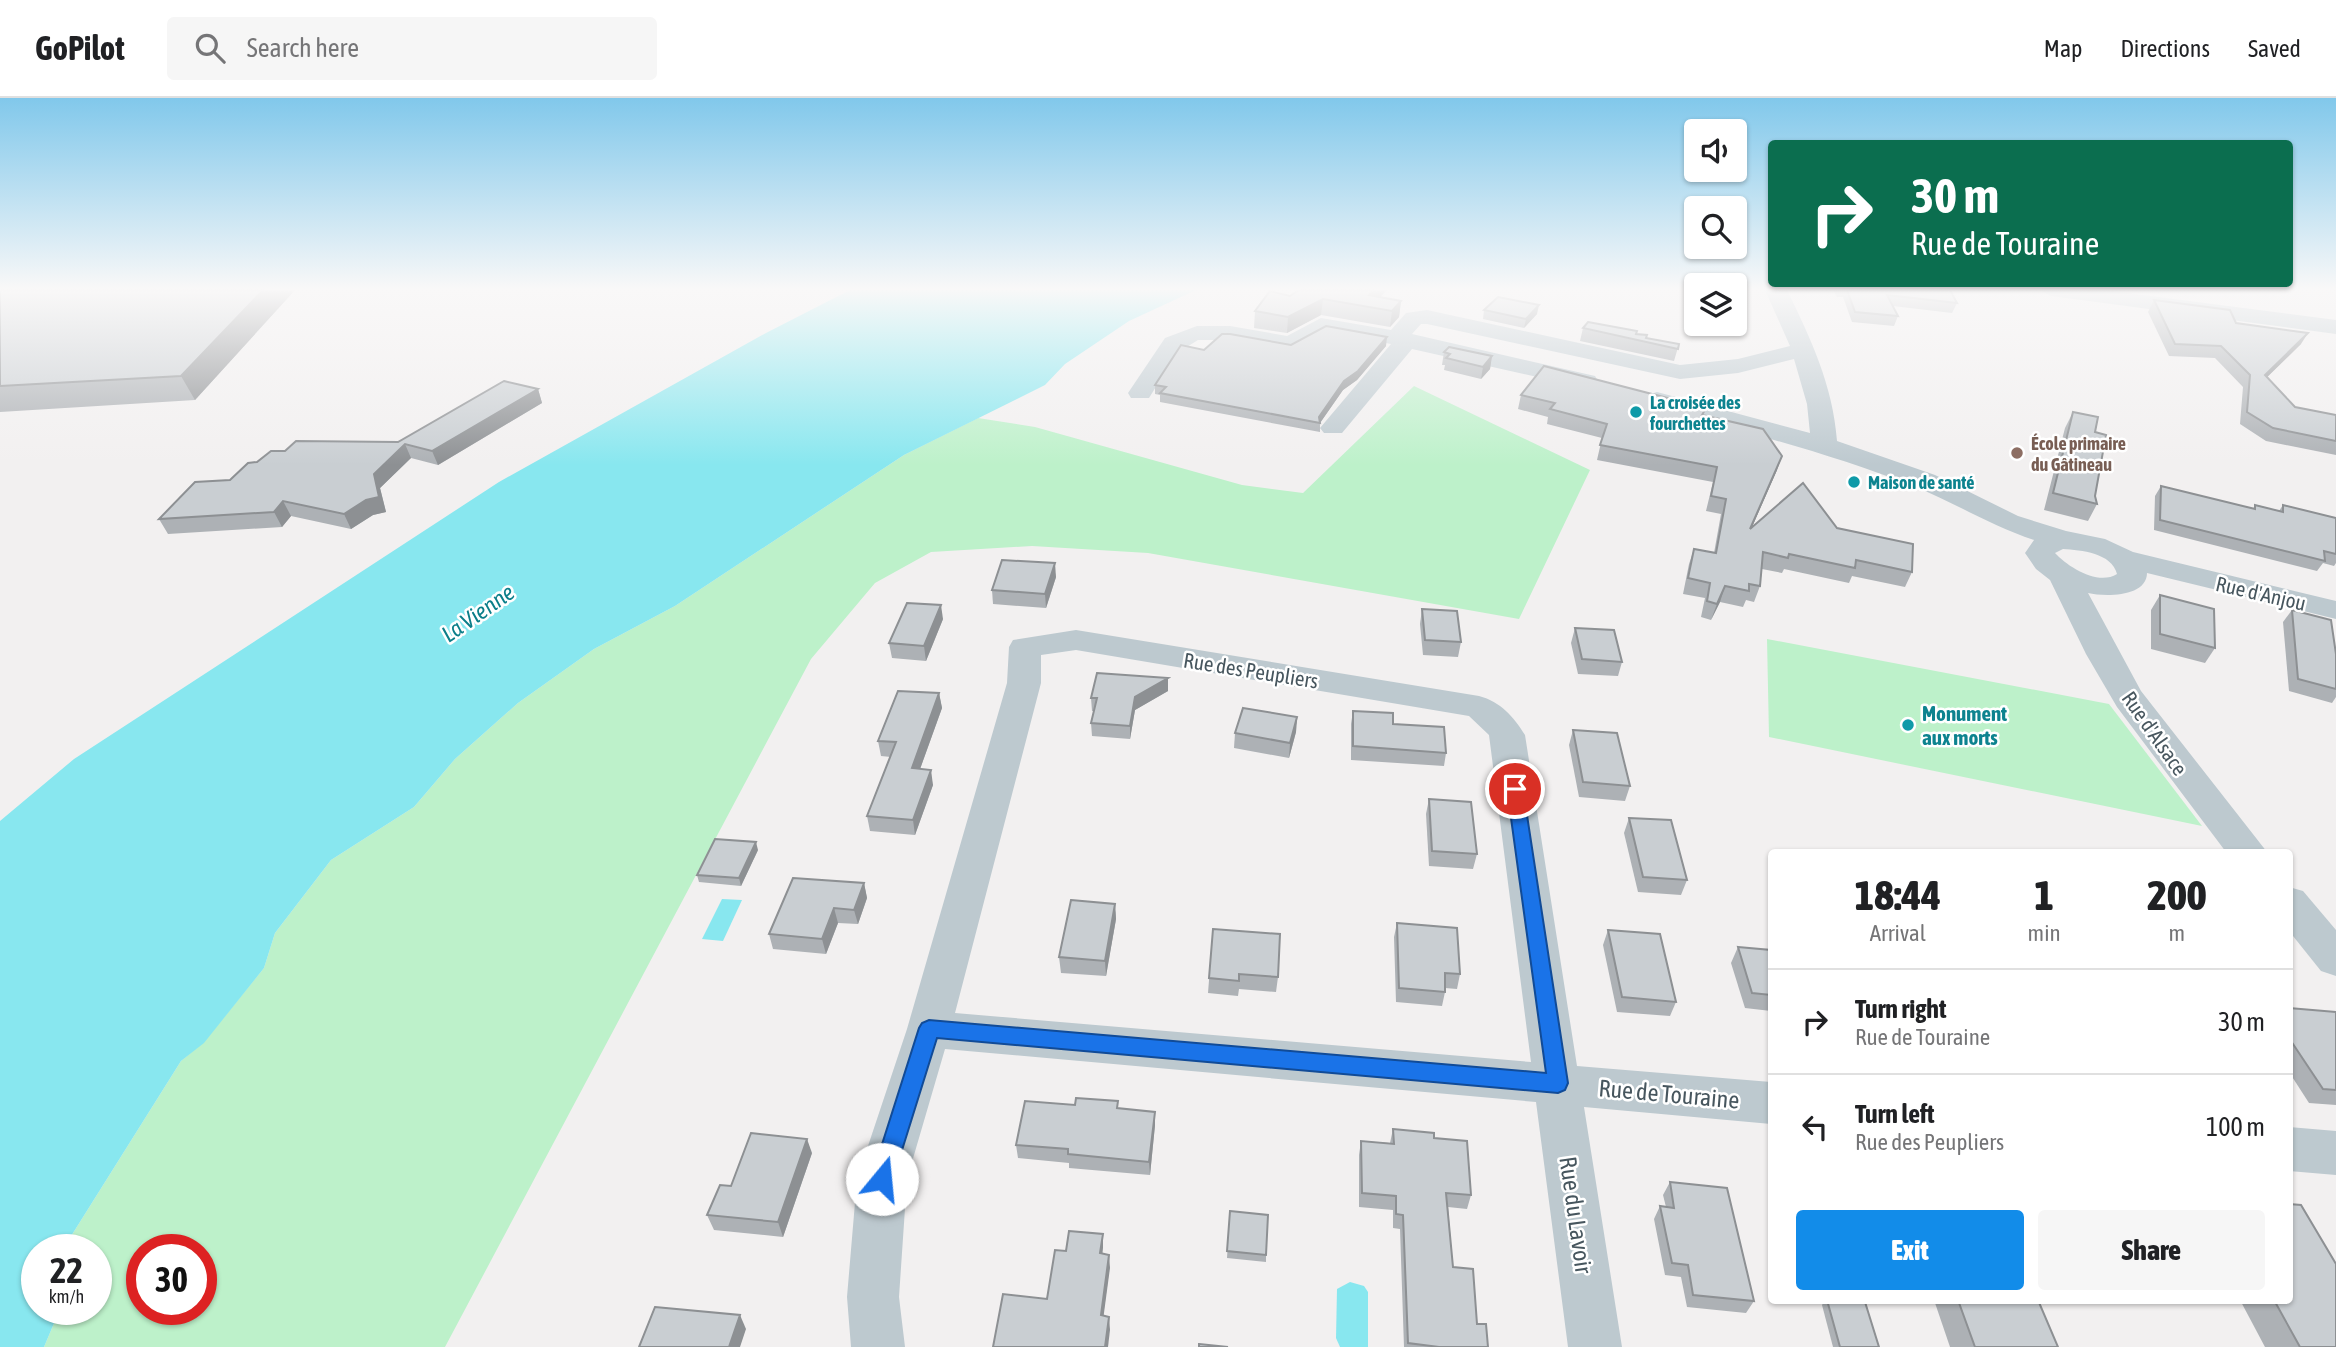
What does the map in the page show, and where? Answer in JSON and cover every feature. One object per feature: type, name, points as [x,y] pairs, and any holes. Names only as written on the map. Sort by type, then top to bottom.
[{"type":"street","points":[[1140,393],[1169,348]]},
{"type":"street","points":[[1333,428],[1394,348]]},
{"type":"street","points":[[1467,348],[1615,388]]},
{"type":"street","points":[[1571,348],[1680,372],[1738,366],[1804,350],[1824,417],[1824,445]]},
{"type":"street","points":[[1665,402],[1680,372]]},
{"type":"street","points":[[1640,395],[1824,445],[1925,481],[2052,543],[2101,547],[2121,574],[2071,590],[2043,561],[2040,553],[2052,543]]},
{"type":"street","name":"Rue d'Anjou","points":[[2121,574],[2187,575],[2336,610]]},
{"type":"street","name":"Rue d'Alsace","points":[[2071,590],[2084,622],[2129,698],[2176,765],[2246,849]]},
{"type":"street","name":"Rue des Peupliers","points":[[929,1028],[1024,683],[1025,647],[1076,640],[1479,708],[1497,719],[1507,736],[1558,1083]]},
{"type":"street","points":[[2293,907],[2336,958]]},
{"type":"street","points":[[878,1347],[873,1297],[882,1179],[929,1028]]},
{"type":"street","name":"Rue de Touraine","points":[[929,1028],[1768,1103]]},
{"type":"street","name":"Rue du Lavoir","points":[[1558,1083],[1595,1347]]},
{"type":"street","points":[[2293,1149],[2336,1153]]},
{"type":"green space","points":[[1414,386],[1590,470],[1519,619],[1148,553],[1032,546],[931,552],[875,583],[811,659],[445,1347],[44,1347],[53,1325],[112,1325],[112,1234],[72,1234],[181,1061],[204,1042],[264,968],[275,933],[331,860],[414,807],[455,759],[518,703],[594,649],[675,606],[904,455],[978,418],[1035,427],[1242,485],[1303,493]]},
{"type":"green space","points":[[1767,639],[2109,704],[2202,826],[1769,737]]},
{"type":"water","name":"La Vienne","points":[[739,348],[1088,348],[1065,364],[1045,385],[904,455],[675,606],[594,649],[518,703],[455,759],[414,807],[331,860],[275,933],[264,968],[204,1043],[181,1061],[72,1234],[21,1234],[21,1325],[53,1325],[44,1347],[0,1347],[0,821],[74,759],[499,482]]},
{"type":"water","points":[[722,899],[742,900],[723,941],[702,939]]},
{"type":"water","points":[[1350,1282],[1364,1286],[1368,1292],[1368,1347],[1340,1347],[1336,1338],[1337,1289]]},
{"type":"building","points":[[0,348],[207,348],[181,376],[0,386]]},
{"type":"building","points":[[1179,348],[1377,348],[1358,371],[1344,381],[1319,417],[1320,423],[1160,393],[1166,387],[1155,385]]},
{"type":"building","points":[[1448,348],[1455,348],[1492,356],[1483,367],[1446,358],[1450,354],[1444,352]]},
{"type":"building","points":[[2223,348],[2292,348],[2265,375],[2295,407],[2336,415],[2336,441],[2273,428],[2247,412],[2250,375]]},
{"type":"building","points":[[1544,366],[1706,408],[1702,415],[1763,429],[1782,456],[1750,529],[1803,483],[1837,528],[1913,544],[1912,572],[1856,560],[1855,568],[1789,554],[1788,558],[1763,552],[1760,586],[1749,584],[1749,591],[1725,586],[1717,604],[1707,601],[1710,583],[1688,578],[1694,549],[1716,553],[1726,499],[1711,496],[1717,467],[1600,445],[1607,424],[1550,409],[1555,403],[1521,395]]},
{"type":"building","points":[[504,381],[538,389],[432,451],[405,444],[374,474],[379,497],[366,500],[344,514],[283,501],[274,512],[159,519],[195,482],[230,480],[248,463],[257,462],[271,451],[285,451],[296,441],[398,442]]},
{"type":"building","points":[[2073,412],[2098,417],[2095,432],[2106,435],[2095,496],[2097,504],[2053,493]]},
{"type":"building","points":[[2161,486],[2255,509],[2255,505],[2283,512],[2283,505],[2336,518],[2336,554],[2324,551],[2325,561],[2160,520]]},
{"type":"building","points":[[1002,560],[1055,563],[1045,594],[992,590]]},
{"type":"building","points":[[2160,595],[2214,609],[2215,648],[2160,634]]},
{"type":"building","points":[[907,603],[941,605],[924,646],[889,643]]},
{"type":"building","points":[[1422,609],[1457,611],[1461,642],[1425,640]]},
{"type":"building","points":[[2292,610],[2331,620],[2336,654],[2336,689],[2298,679]]},
{"type":"building","points":[[1575,628],[1614,630],[1622,662],[1582,659]]},
{"type":"building","points":[[1097,673],[1168,678],[1135,697],[1130,726],[1091,723],[1097,698],[1091,698]]},
{"type":"building","points":[[898,691],[939,693],[912,768],[931,770],[913,820],[867,816],[896,742],[878,741]]},
{"type":"building","points":[[1243,708],[1297,717],[1290,743],[1235,733]]},
{"type":"building","points":[[1353,711],[1393,713],[1393,724],[1444,727],[1446,753],[1353,746]]},
{"type":"building","points":[[1573,730],[1617,733],[1630,786],[1583,782]]},
{"type":"building","points":[[1429,799],[1471,802],[1477,854],[1432,851]]},
{"type":"building","points":[[1629,818],[1671,820],[1687,880],[1643,877]]},
{"type":"building","points":[[715,839],[756,842],[739,878],[697,875]]},
{"type":"building","points":[[793,878],[864,883],[854,910],[834,908],[822,939],[769,934]]},
{"type":"building","points":[[1071,900],[1115,904],[1105,961],[1059,957]]},
{"type":"building","points":[[1397,923],[1457,928],[1460,974],[1445,973],[1445,992],[1399,988]]},
{"type":"building","points":[[1213,929],[1280,934],[1278,977],[1239,974],[1239,981],[1209,978]]},
{"type":"building","points":[[1608,930],[1660,934],[1676,1002],[1622,997]]},
{"type":"building","points":[[1738,947],[1768,950],[1768,995],[1752,993]]},
{"type":"building","points":[[2293,1008],[2336,1012],[2336,1090],[2323,1089],[2293,1044]]},
{"type":"building","points":[[1076,1098],[1118,1101],[1117,1108],[1155,1112],[1149,1162],[1068,1154],[1068,1149],[1016,1145],[1025,1101],[1075,1105]]},
{"type":"building","points":[[1393,1129],[1434,1133],[1434,1138],[1467,1141],[1471,1195],[1446,1193],[1453,1267],[1473,1269],[1477,1324],[1486,1324],[1488,1347],[1439,1347],[1408,1343],[1403,1215],[1396,1214],[1396,1196],[1362,1193],[1361,1141],[1394,1144]]},
{"type":"building","points":[[751,1133],[807,1139],[778,1222],[707,1215],[720,1185],[731,1186]]},
{"type":"building","points":[[1670,1182],[1727,1188],[1754,1301],[1693,1295],[1688,1265],[1672,1263],[1660,1206],[1674,1208]]},
{"type":"building","points":[[2293,1204],[2301,1205],[2336,1264],[2336,1347],[2300,1347],[2276,1304],[2293,1304]]},
{"type":"building","points":[[1230,1211],[1268,1215],[1266,1255],[1227,1251]]},
{"type":"building","points":[[1069,1231],[1103,1234],[1100,1253],[1109,1255],[1101,1315],[1109,1317],[1105,1347],[993,1347],[1003,1294],[1047,1299],[1055,1250],[1066,1251]]},
{"type":"building","points":[[1828,1304],[1866,1304],[1879,1347],[1840,1347]]},
{"type":"building","points":[[1959,1304],[2040,1304],[2058,1347],[1975,1347]]},
{"type":"building","points":[[655,1307],[740,1315],[729,1347],[639,1347]]},
{"type":"building","points":[[1199,1344],[1228,1347],[1199,1347]]},
{"type":"place","name":"La croisée des fourchettes","points":[[1636,412]]},
{"type":"place","name":"École primaire du Gâtineau","points":[[2017,453]]},
{"type":"place","name":"Maison de santé","points":[[1854,482]]},
{"type":"place","name":"Monument aux morts","points":[[1908,725]]},
{"type":"route","points":[[882,1179],[929,1028],[1558,1083],[1515,789]]}]
